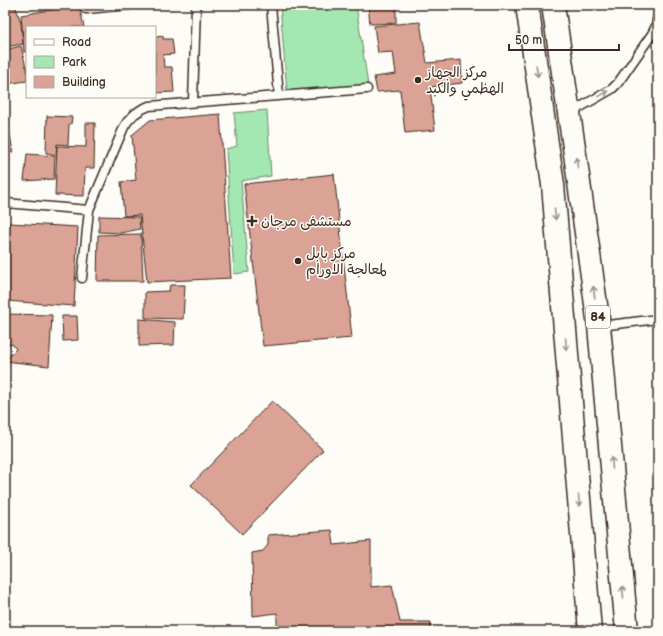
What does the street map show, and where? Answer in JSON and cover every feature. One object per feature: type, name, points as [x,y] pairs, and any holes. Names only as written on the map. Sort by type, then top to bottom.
[{"type":"main road","points":[[527,5],[553,185],[590,631]]},
{"type":"main road","name":"84","points":[[553,5],[599,326],[627,631]]},
{"type":"lane","points":[[86,9],[130,5]]},
{"type":"lane","points":[[193,102],[196,5]]},
{"type":"lane","points":[[271,5],[279,96]]},
{"type":"lane","points":[[569,114],[605,93],[618,83],[652,34],[656,26],[658,14]]},
{"type":"lane","points":[[82,278],[89,210],[124,127],[132,116],[143,108],[149,106],[193,102],[367,89]]},
{"type":"lane","points":[[5,203],[89,210]]},
{"type":"lane","points":[[599,326],[658,319]]},
{"type":"green space","points":[[280,5],[356,5],[368,85],[287,92]]},
{"type":"green space","points":[[267,110],[271,176],[241,181],[249,272],[234,274],[226,149],[237,146],[234,113]]},
{"type":"building","points":[[5,5],[15,5],[21,23],[23,44],[5,47]]},
{"type":"building","points":[[79,5],[84,26],[26,26],[26,51],[24,52],[21,15]]},
{"type":"building","points":[[368,5],[396,5],[396,23],[370,24]]},
{"type":"building","name":"مركز الجهاز الهظمي والكبد","points":[[420,22],[427,63],[461,60],[462,83],[430,87],[435,130],[405,133],[400,90],[377,92],[374,77],[396,74],[393,52],[378,53],[374,26]]},
{"type":"building","points":[[163,36],[163,39],[172,39],[174,54],[163,55],[164,67],[172,67],[174,92],[156,93],[156,37]]},
{"type":"building","points":[[21,46],[26,67],[26,81],[5,84],[5,50]]},
{"type":"building","points":[[5,107],[13,152],[5,153]]},
{"type":"building","points":[[220,114],[231,278],[147,282],[140,215],[124,216],[121,182],[136,180],[132,135],[150,120]]},
{"type":"building","points":[[47,116],[72,117],[71,124],[69,124],[68,145],[57,144],[56,155],[46,153]]},
{"type":"building","points":[[86,123],[95,123],[94,168],[85,168],[84,196],[55,195],[57,146],[86,147]]},
{"type":"building","points":[[27,154],[55,156],[54,179],[24,181]]},
{"type":"building","name":"مركز بابل لمعالجة الاورام","points":[[334,174],[352,338],[263,346],[244,184]]},
{"type":"building","points":[[99,216],[139,217],[140,229],[121,233],[99,232]]},
{"type":"building","points":[[9,223],[78,227],[74,306],[6,301]]},
{"type":"building","points":[[141,234],[143,281],[97,281],[98,235]]},
{"type":"building","points":[[170,285],[185,285],[183,319],[145,318],[145,292],[169,291]]},
{"type":"building","points":[[5,314],[52,315],[49,366],[5,361],[16,349],[12,344],[5,345]]},
{"type":"building","points":[[62,316],[77,316],[78,340],[63,341]]},
{"type":"building","points":[[139,319],[175,322],[174,345],[139,346]]},
{"type":"building","points":[[272,401],[323,450],[242,534],[191,485]]},
{"type":"building","points":[[332,530],[334,545],[371,541],[371,587],[392,585],[400,622],[431,622],[430,631],[277,631],[277,613],[253,616],[252,553],[263,551],[268,545],[268,535]]},
{"type":"place","name":"مركز الجهاز الهظمي والكبد","points":[[418,80]]},
{"type":"place","name":"مستشفى مرجان","points":[[252,221]]},
{"type":"place","name":"مركز بابل لمعالجة الاورام","points":[[298,261]]}]
